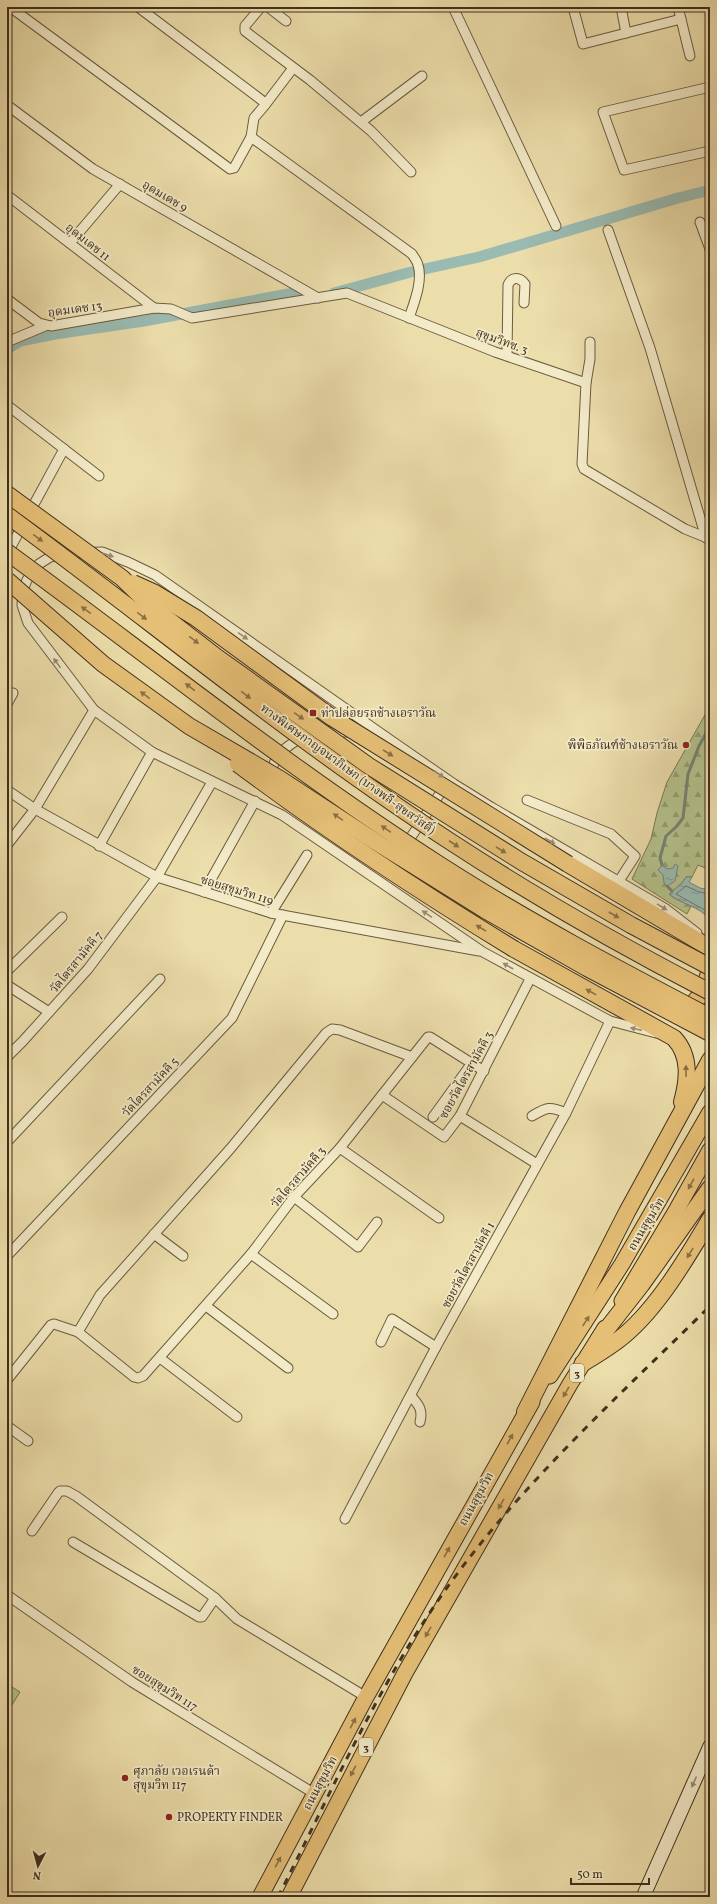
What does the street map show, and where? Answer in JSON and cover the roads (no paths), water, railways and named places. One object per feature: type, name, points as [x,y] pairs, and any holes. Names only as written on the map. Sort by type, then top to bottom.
[{"type":"highway","points":[[7,494],[122,578],[152,607],[180,630],[369,766],[522,862],[710,969],[703,992],[686,1012],[679,1012],[501,913],[402,852]]},
{"type":"highway","name":"ทางพิเศษกาญจนาภิเษก (บางพลี-สุขสวัสดิ์)","points":[[7,515],[281,721],[450,841],[535,896],[620,946],[710,992]]},
{"type":"highway","name":"ทางพิเศษกาญจนาภิเษก (บางพลี-สุขสวัสดิ์)","points":[[7,553],[272,748],[353,806],[440,865],[534,922],[611,966],[710,1017]]},
{"type":"highway","points":[[122,578],[175,604],[231,643],[331,717],[568,864],[710,949]]},
{"type":"highway","points":[[7,580],[103,664],[336,835],[413,886],[514,949],[674,1038],[684,1052],[687,1070],[684,1094],[676,1123]]},
{"type":"highway","points":[[189,726],[258,765],[395,854],[485,910],[587,968],[710,1033]]},
{"type":"highway","points":[[525,1412],[595,1278],[627,1212],[710,1060]]},
{"type":"highway","points":[[595,1278],[637,1214],[710,1084]]},
{"type":"highway","name":"ถนนสุขุมวิท","points":[[260,1897],[366,1697],[525,1412],[622,1264],[710,1112]]},
{"type":"highway","name":"ถนนสุขุมวิท","points":[[289,1897],[405,1673],[583,1363],[677,1209],[710,1150]]},
{"type":"highway","points":[[599,1339],[642,1284],[710,1188]]},
{"type":"highway","points":[[583,1363],[618,1340],[649,1309],[676,1275],[710,1219]]},
{"type":"highway","points":[[428,1587],[448,1598]]},
{"type":"main road","points":[[643,1897],[710,1746]]},
{"type":"street","points":[[10,7],[230,169],[234,168],[251,137],[254,118],[293,68]]},
{"type":"street","points":[[138,7],[265,105]]},
{"type":"street","points":[[261,7],[245,26],[245,29],[361,122],[411,172]]},
{"type":"street","points":[[268,7],[286,21]]},
{"type":"street","points":[[453,7],[556,226]]},
{"type":"street","points":[[573,7],[583,44],[681,19]]},
{"type":"street","points":[[621,7],[626,33]]},
{"type":"street","points":[[678,7],[690,56]]},
{"type":"street","points":[[361,122],[422,76]]},
{"type":"street","points":[[710,87],[604,112],[624,170],[710,151]]},
{"type":"street","name":"อุดมเดช 9","points":[[7,105],[93,169],[315,296]]},
{"type":"street","points":[[251,137],[412,254],[418,264],[419,272],[417,293],[409,318]]},
{"type":"street","points":[[70,243],[120,184]]},
{"type":"street","name":"อุดมเดช 11","points":[[7,196],[154,308]]},
{"type":"street","points":[[700,222],[710,249]]},
{"type":"street","points":[[608,230],[650,348],[708,538]]},
{"type":"street","points":[[507,356],[508,288],[512,279],[521,279],[525,284],[524,303]]},
{"type":"street","name":"สุขุมวิทซ. 3","points":[[172,309],[192,318],[315,296],[349,293],[507,356],[586,383]]},
{"type":"street","name":"อุดมเดช 13","points":[[7,299],[45,326],[154,308],[172,309]]},
{"type":"street","points":[[7,342],[45,326]]},
{"type":"street","points":[[590,342],[590,359],[586,383],[582,464],[584,469],[684,529],[708,538]]},
{"type":"street","points":[[7,405],[99,476]]},
{"type":"street","points":[[7,553],[64,449]]},
{"type":"street","points":[[674,1038],[610,1022],[530,979],[483,952],[282,815],[152,752],[94,710],[28,623],[22,605],[23,590],[27,580],[39,564],[50,557],[71,553],[102,552],[155,575],[454,784],[666,909],[695,932],[710,949]]},
{"type":"street","points":[[7,704],[13,693]]},
{"type":"street","points":[[7,845],[34,809],[94,710]]},
{"type":"street","points":[[282,815],[272,787],[271,772],[272,765],[278,755],[289,745],[308,735],[330,731],[386,737]]},
{"type":"street","points":[[99,846],[152,752]]},
{"type":"street","name":"วัดไตรสามัคคี 7","points":[[7,1056],[24,1041],[88,968],[157,877],[212,782]]},
{"type":"street","points":[[381,882],[445,786],[454,784]]},
{"type":"street","name":"ซอยสุขุมวิท 119","points":[[7,790],[34,809],[157,877],[283,916],[483,952]]},
{"type":"street","points":[[527,800],[611,834],[631,851],[635,856],[619,881]]},
{"type":"street","points":[[204,892],[255,801]]},
{"type":"street","points":[[270,913],[307,855]]},
{"type":"street","name":"วัดไตรสามัคคี 5","points":[[7,1256],[232,1018],[283,916]]},
{"type":"street","points":[[7,971],[62,918]]},
{"type":"street","points":[[7,1142],[160,979]]},
{"type":"street","name":"ซอยวัดไตรสามัคคี 3","points":[[382,1095],[444,1137],[460,1116],[530,979]]},
{"type":"street","points":[[7,985],[49,1012]]},
{"type":"street","name":"ซอยวัดไตรสามัคคี 1","points":[[345,1519],[436,1347],[566,1113],[610,1022]]},
{"type":"street","points":[[7,1380],[51,1325],[56,1324],[78,1332],[100,1295],[230,1150],[329,1030],[340,1030],[412,1057]]},
{"type":"street","name":"วัดไตรสามัคคี 3","points":[[78,1332],[134,1377],[138,1378],[143,1376],[251,1254],[294,1197],[340,1148],[426,1039],[430,1037],[484,1071]]},
{"type":"street","points":[[433,1117],[472,1063]]},
{"type":"street","points":[[532,1116],[542,1110],[552,1107],[566,1113]]},
{"type":"street","points":[[460,1116],[537,1164]]},
{"type":"street","points":[[340,1148],[438,1218]]},
{"type":"street","points":[[294,1197],[358,1247],[377,1222]]},
{"type":"street","points":[[154,1234],[182,1256]]},
{"type":"street","points":[[251,1254],[332,1314]]},
{"type":"street","points":[[206,1306],[288,1368]]},
{"type":"street","points":[[381,1342],[392,1319],[436,1347]]},
{"type":"street","points":[[160,1358],[237,1417]]},
{"type":"street","points":[[411,1396],[420,1406],[422,1413],[420,1422]]},
{"type":"street","points":[[7,1426],[28,1441]]},
{"type":"street","points":[[32,1532],[58,1493],[60,1491],[67,1491],[76,1496],[215,1598],[237,1619],[366,1697]]},
{"type":"street","points":[[73,1542],[198,1617],[202,1617],[215,1598]]},
{"type":"street","name":"ซอยสุขุมวิท 117","points":[[8,1600],[132,1682],[314,1794]]},
{"type":"water","points":[[675,864],[678,866],[675,881],[667,886],[664,883],[663,875],[658,870],[662,865],[667,869],[673,868]]},
{"type":"water","points":[[686,877],[692,877],[689,882],[700,888],[710,890],[710,920],[701,911],[669,894],[682,883]]},
{"type":"waterway","points":[[420,270],[479,257],[678,198],[710,190]]},
{"type":"waterway","points":[[334,293],[411,272]]},
{"type":"waterway","points":[[7,349],[20,341],[55,334],[144,321],[294,293],[318,298]]},
{"type":"waterway","points":[[662,865],[660,858],[666,836],[683,818],[688,774],[699,746],[710,726]]},
{"type":"waterway","points":[[667,886],[672,891]]},
{"type":"railway","points":[[278,1897],[340,1771],[384,1688],[433,1608],[460,1570],[488,1534],[549,1466],[612,1401],[710,1306]]},
{"type":"place","name":"ท่าปล่อยรถช้างเอราวัณ","points":[[313,713]]},
{"type":"place","name":"พิพิธภัณฑ์ช้างเอราวัณ","points":[[686,745]]},
{"type":"place","name":"ศุภาลัย เวอเรนด้า สุขุมวิท 117","points":[[125,1778]]},
{"type":"place","name":"PROPERTY FINDER","points":[[169,1817]]}]
